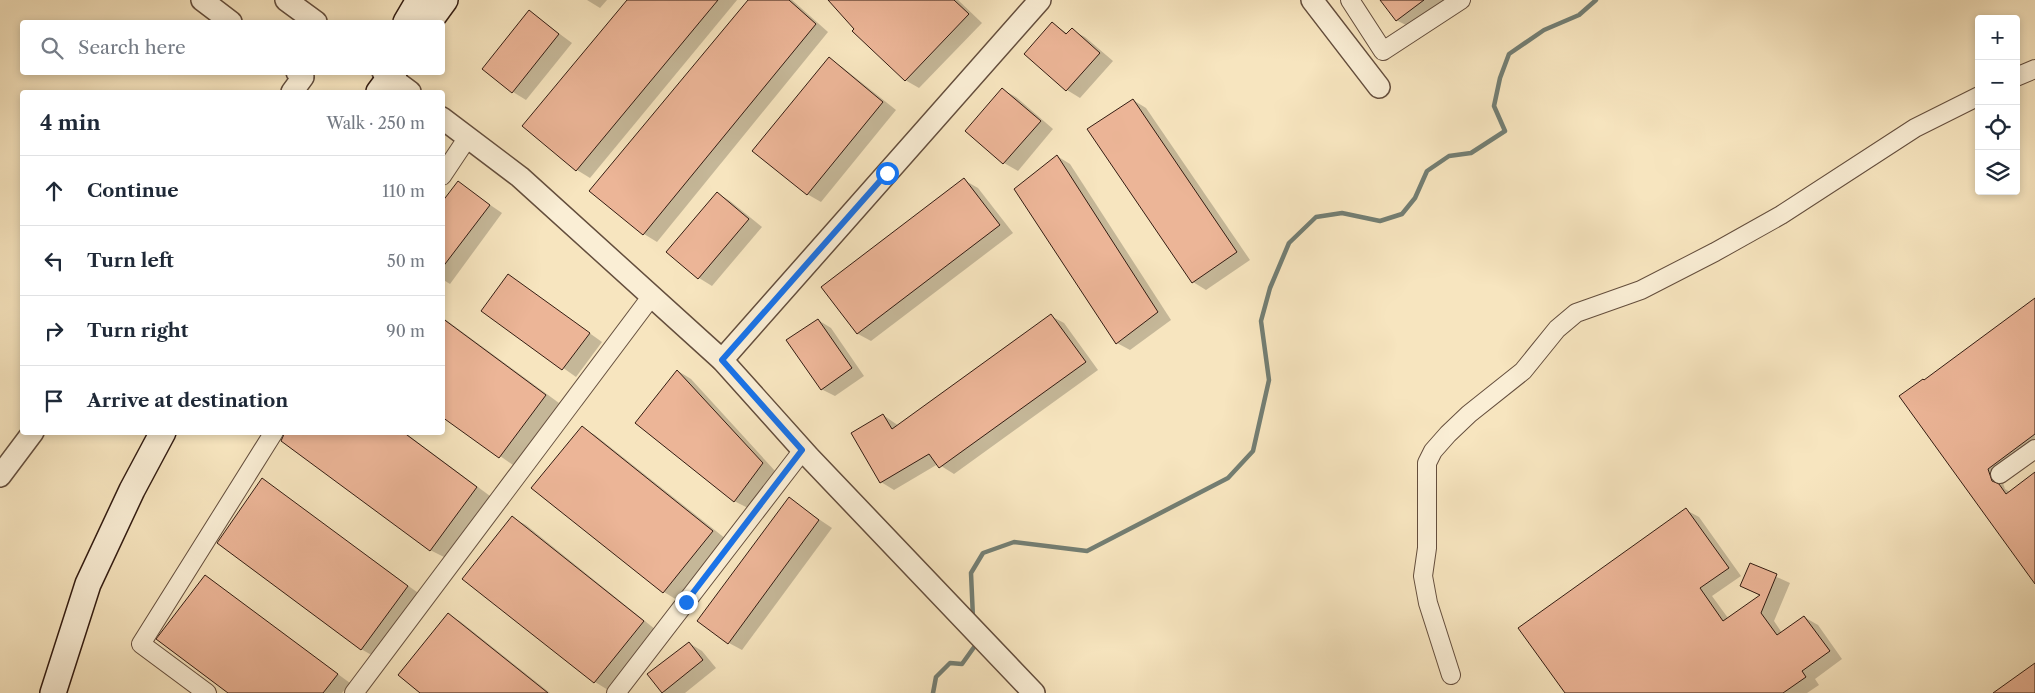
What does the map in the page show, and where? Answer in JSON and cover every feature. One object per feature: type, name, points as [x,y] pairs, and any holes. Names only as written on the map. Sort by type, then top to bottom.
[{"type":"main road","points":[[407,20],[419,0]]},
{"type":"main road","points":[[430,20],[445,0]]},
{"type":"main road","points":[[367,90],[385,78]]},
{"type":"main road","points":[[41,693],[78,580],[122,485],[149,435]]},
{"type":"main road","points":[[53,693],[88,584],[132,490],[161,435]]},
{"type":"street","points":[[202,0],[228,20]]},
{"type":"street","points":[[286,0],[313,20]]},
{"type":"street","points":[[722,360],[1040,0]]},
{"type":"street","points":[[1312,0],[1379,87]]},
{"type":"street","points":[[1350,0],[1383,51],[1461,0]]},
{"type":"street","points":[[2020,76],[2035,69]]},
{"type":"street","points":[[293,90],[303,77],[301,75]]},
{"type":"street","points":[[385,78],[406,90]]},
{"type":"street","points":[[1451,675],[1428,603],[1422,576],[1427,548],[1427,463],[1433,451],[1468,414],[1523,371],[1557,329],[1576,313],[1641,290],[1715,252],[1782,215],[1915,128],[1975,98]]},
{"type":"street","points":[[445,120],[520,177],[722,360],[802,450],[1034,693]]},
{"type":"street","points":[[445,172],[468,137]]},
{"type":"street","points":[[354,693],[651,297]]},
{"type":"street","points":[[0,476],[31,435]]},
{"type":"street","points":[[207,693],[141,644],[272,435]]},
{"type":"street","points":[[2000,474],[2035,449]]},
{"type":"street","points":[[616,693],[802,450]]},
{"type":"building","points":[[627,0],[718,0],[576,171],[522,126]]},
{"type":"building","points":[[748,0],[789,0],[816,24],[643,235],[589,191]]},
{"type":"building","points":[[828,0],[954,0],[969,14],[905,81],[852,31],[854,29]]},
{"type":"building","points":[[1380,0],[1424,0],[1396,21]]},
{"type":"building","points":[[529,10],[559,34],[512,93],[482,69]]},
{"type":"building","points":[[1052,22],[1066,34],[1072,28],[1100,53],[1066,91],[1024,54]]},
{"type":"building","points":[[829,57],[883,102],[807,195],[752,151]]},
{"type":"building","points":[[1002,88],[1041,121],[1003,164],[965,131]]},
{"type":"building","points":[[1133,99],[1237,252],[1192,283],[1087,129]]},
{"type":"building","points":[[1057,155],[1158,312],[1116,344],[1014,189]]},
{"type":"building","points":[[964,178],[1000,225],[857,334],[821,287]]},
{"type":"building","points":[[458,181],[490,205],[445,264],[445,198]]},
{"type":"building","points":[[717,192],[749,219],[698,279],[666,252]]},
{"type":"building","points":[[508,274],[590,333],[562,370],[481,311]]},
{"type":"building","points":[[2035,298],[2035,434],[1988,469],[1992,481],[1999,484],[2006,494],[2035,472],[2035,584],[1899,396],[1924,380]]},
{"type":"building","points":[[1051,314],[1086,362],[939,468],[929,454],[880,483],[851,433],[883,414],[892,429]]},
{"type":"building","points":[[818,319],[852,368],[821,390],[786,340]]},
{"type":"building","points":[[445,320],[546,395],[499,458],[445,419]]},
{"type":"building","points":[[677,370],[763,463],[734,502],[635,423]]},
{"type":"building","points":[[582,426],[713,531],[663,593],[531,488]]},
{"type":"building","points":[[284,435],[407,435],[477,487],[430,551],[281,441]]},
{"type":"building","points":[[262,478],[408,586],[361,650],[217,543]]},
{"type":"building","points":[[789,497],[819,520],[728,644],[697,621]]},
{"type":"building","points":[[1686,508],[1729,568],[1700,588],[1723,621],[1760,595],[1740,586],[1750,563],[1777,574],[1761,613],[1777,635],[1804,616],[1830,651],[1802,671],[1806,677],[1783,693],[1565,693],[1518,628]]},
{"type":"building","points":[[512,516],[644,621],[594,683],[462,579]]},
{"type":"building","points":[[205,575],[338,674],[323,693],[228,693],[156,639]]},
{"type":"building","points":[[448,613],[548,693],[420,693],[398,675]]},
{"type":"building","points":[[689,642],[703,660],[662,693],[647,674]]},
{"type":"building","points":[[2035,663],[2035,693],[1993,693]]},
{"type":"waterway","points":[[973,618],[971,573],[983,553],[1014,542],[1087,551],[1228,478],[1253,451],[1269,380],[1261,321],[1270,288],[1289,243],[1316,217],[1342,213],[1380,221],[1402,214],[1415,198],[1427,171],[1449,156],[1471,153],[1505,131],[1494,106],[1500,78],[1509,54],[1544,30],[1579,15],[1596,0]]},
{"type":"waterway","points":[[933,693],[936,677],[950,663],[962,664],[977,643]]},
{"type":"route","points":[[686,602],[802,450],[722,360],[887,173]]}]
